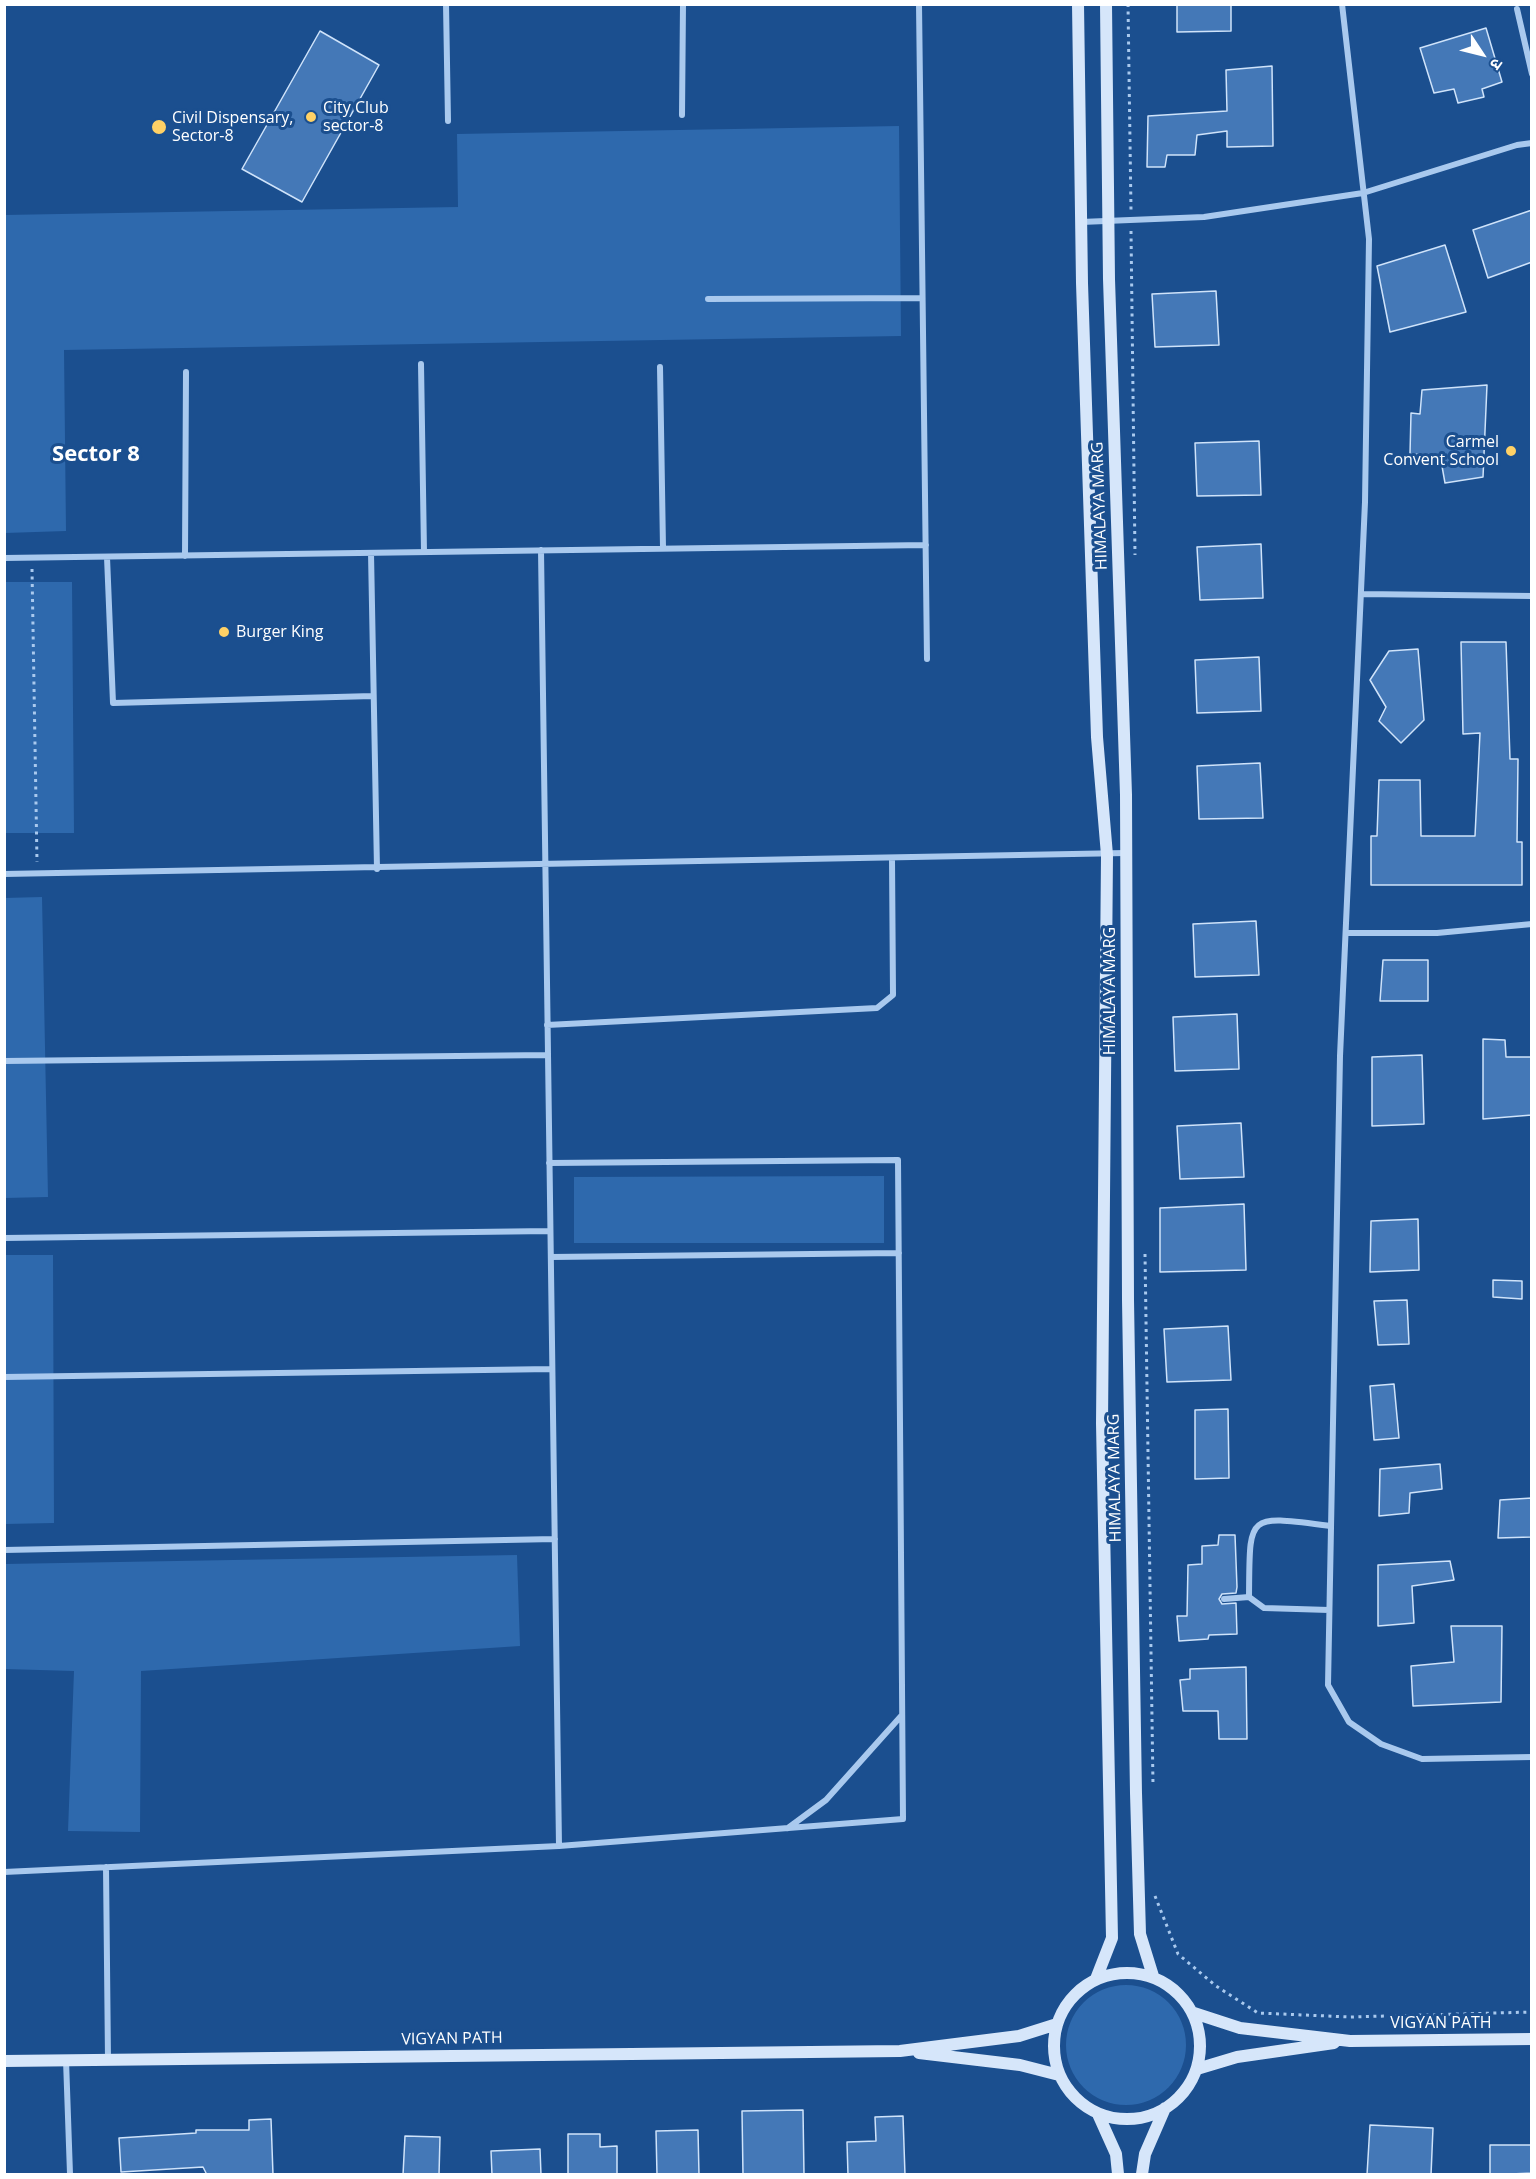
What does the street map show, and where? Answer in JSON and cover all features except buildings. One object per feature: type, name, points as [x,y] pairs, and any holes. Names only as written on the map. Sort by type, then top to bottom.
[{"type":"main road","name":"HIMALAYA MARG","points":[[1078,4],[1081,222],[1097,737],[1107,855],[1102,1423],[1112,1938],[1096,1979]]},
{"type":"main road","name":"HIMALAYA MARG","points":[[1106,4],[1108,221],[1126,853],[1128,1300],[1136,1781],[1140,1934],[1153,1976]]},
{"type":"main road","points":[[1124,1972],[1153,1976],[1177,1991],[1194,2013],[1201,2042],[1197,2069],[1182,2095],[1155,2114],[1131,2120],[1098,2114],[1077,2101],[1059,2075],[1054,2049],[1057,2024],[1073,1996],[1096,1979],[1124,1972]]},
{"type":"main road","name":"VIGYAN PATH","points":[[1194,2013],[1240,2028],[1350,2041],[1532,2039]]},
{"type":"main road","name":"VIGYAN PATH","points":[[4,2061],[900,2051],[1018,2036],[1057,2024]]},
{"type":"main road","name":"VIGYAN PATH","points":[[1197,2069],[1237,2057],[1350,2041]]},
{"type":"main road","name":"VIGYAN PATH","points":[[900,2051],[1020,2065],[1059,2075]]},
{"type":"main road","points":[[1142,2175],[1145,2154],[1166,2107]]},
{"type":"main road","points":[[1098,2114],[1116,2154],[1118,2175]]},
{"type":"street","points":[[446,4],[448,121]]},
{"type":"street","points":[[682,116],[683,4]]},
{"type":"street","points":[[918,4],[927,658]]},
{"type":"street","points":[[1342,4],[1368,251],[1365,502],[1340,1056],[1328,1685],[1349,1722],[1380,1744],[1422,1759],[1532,1757]]},
{"type":"street","points":[[1517,9],[1532,74]]},
{"type":"street","points":[[1081,222],[1204,217],[1363,193],[1517,145],[1532,143]]},
{"type":"street","points":[[708,299],[922,298]]},
{"type":"street","points":[[421,364],[424,552]]},
{"type":"street","points":[[660,367],[663,548]]},
{"type":"street","points":[[185,556],[186,372]]},
{"type":"street","points":[[4,558],[926,544]]},
{"type":"street","points":[[541,550],[559,1846]]},
{"type":"street","points":[[371,553],[377,868]]},
{"type":"street","points":[[107,556],[113,703],[374,696]]},
{"type":"street","points":[[1361,594],[1532,596]]},
{"type":"street","points":[[4,874],[1126,853]]},
{"type":"street","points":[[548,1025],[877,1008],[892,995],[892,859]]},
{"type":"street","points":[[1346,933],[1437,933],[1532,924]]},
{"type":"street","points":[[4,1061],[548,1055]]},
{"type":"street","points":[[4,1872],[559,1846],[903,1820],[898,1160],[549,1162]]},
{"type":"street","points":[[4,1238],[550,1231]]},
{"type":"street","points":[[551,1257],[899,1253]]},
{"type":"street","points":[[4,1377],[552,1369]]},
{"type":"street","points":[[1249,1597],[1250,1537],[1259,1524],[1266,1520],[1330,1526]]},
{"type":"street","points":[[4,1550],[555,1539]]},
{"type":"street","points":[[1224,1599],[1249,1597],[1264,1608],[1329,1610]]},
{"type":"street","points":[[788,1828],[826,1800],[902,1715]]},
{"type":"street","points":[[106,1867],[108,2060]]},
{"type":"street","points":[[66,2060],[70,2175]]},
{"type":"path","points":[[1128,4],[1135,566]]},
{"type":"path","points":[[32,558],[37,873]]},
{"type":"path","points":[[1145,1253],[1153,1788]]},
{"type":"path","points":[[1155,1895],[1178,1954],[1215,1986],[1258,2013],[1350,2017],[1532,2012]]},
{"type":"shaded area","points":[[899,126],[901,336],[64,350],[66,531],[5,533],[4,215],[458,207],[457,134]]},
{"type":"shaded area","points":[[5,582],[72,582],[74,833],[5,833]]},
{"type":"shaded area","points":[[42,897],[48,1197],[5,1198],[4,898]]},
{"type":"shaded area","points":[[884,1176],[884,1243],[574,1243],[574,1177]]},
{"type":"shaded area","points":[[4,1255],[53,1255],[54,1523],[5,1524]]},
{"type":"shaded area","points":[[517,1555],[520,1646],[141,1671],[140,1832],[68,1831],[74,1671],[5,1669],[5,1564]]},
{"type":"shaded area","points":[[1126,1985],[1149,1989],[1169,2002],[1182,2022],[1186,2045],[1182,2068],[1169,2088],[1149,2101],[1126,2105],[1103,2101],[1083,2088],[1070,2068],[1066,2045],[1070,2022],[1083,2002],[1103,1989]]},
{"type":"place","name":"City Club sector-8","points":[[311,117]]},
{"type":"place","name":"Civil Dispensary, Sector-8","points":[[159,127]]},
{"type":"place","name":"Carmel Convent School","points":[[1511,451]]},
{"type":"place","name":"Burger King","points":[[224,632]]},
{"type":"district","name":"Sector 8","points":[[96,455]]}]
